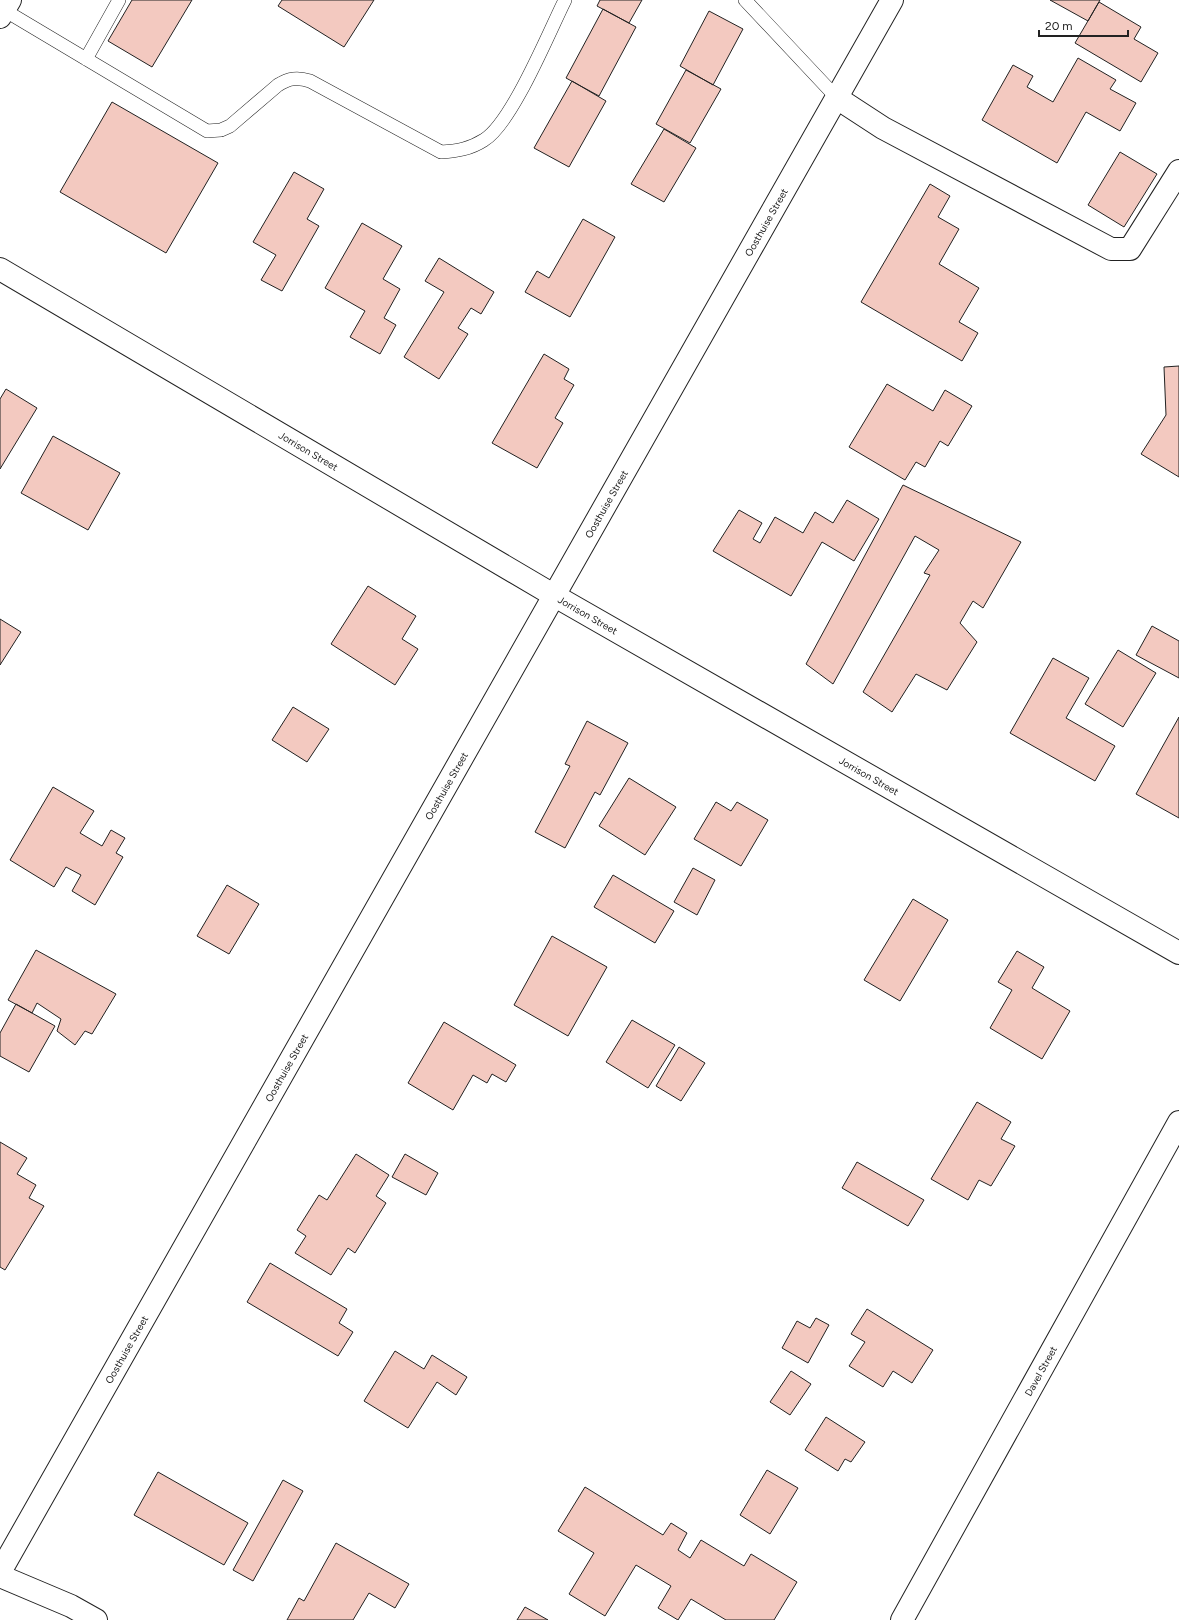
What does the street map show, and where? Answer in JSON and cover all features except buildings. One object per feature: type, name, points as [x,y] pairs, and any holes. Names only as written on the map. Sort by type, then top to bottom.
[{"type":"street","name":"Oosthuise Street","points":[[0,1572],[838,98],[892,0]]},
{"type":"street","points":[[838,98],[883,128],[1111,249],[1130,249],[1179,171]]},
{"type":"street","name":"Jorrison Street","points":[[0,269],[555,596],[1179,953]]},
{"type":"street","name":"Davel Street","points":[[902,1620],[1179,1122]]},
{"type":"street","points":[[0,1576],[68,1613],[96,1620]]},
{"type":"lane","points":[[86,59],[119,0]]},
{"type":"lane","points":[[4,9],[207,130],[221,130],[230,126],[278,85],[286,80],[295,78],[310,81],[441,152],[457,151],[485,139],[496,130],[510,110],[565,0]]},
{"type":"lane","points":[[745,0],[838,98]]}]
